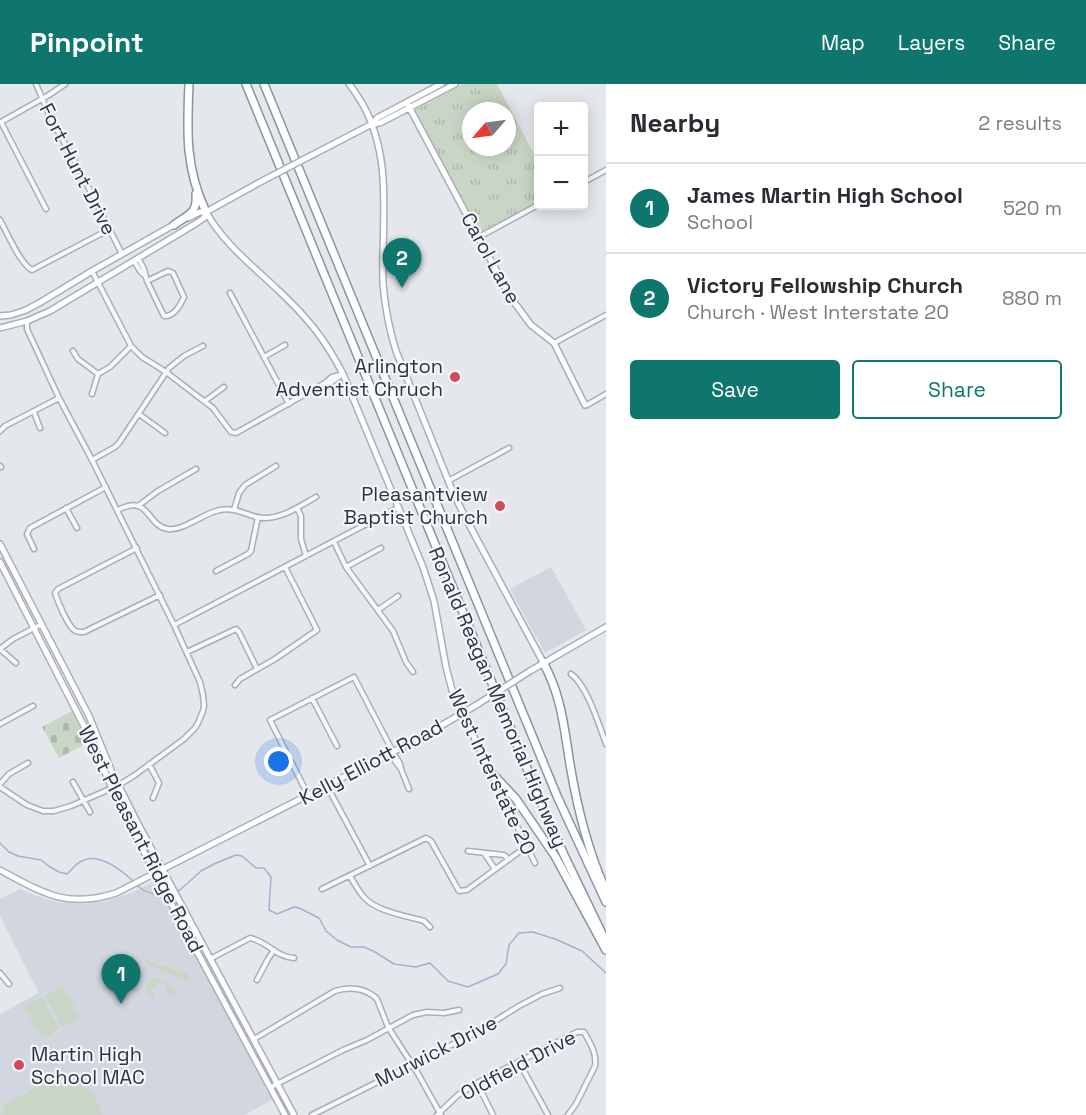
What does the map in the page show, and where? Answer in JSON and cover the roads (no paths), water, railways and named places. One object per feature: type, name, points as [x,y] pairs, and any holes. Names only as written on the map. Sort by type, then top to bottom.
[{"type":"highway","points":[[174,225],[192,212],[197,202],[188,147],[189,84]]},
{"type":"highway","name":"Ronald Reagan Memorial Highway","points":[[246,84],[547,817],[606,942]]},
{"type":"highway","name":"Ronald Reagan Memorial Highway","points":[[264,84],[557,796],[606,903]]},
{"type":"highway","points":[[196,189],[206,212]]},
{"type":"highway","points":[[543,662],[559,700],[583,825],[606,891]]},
{"type":"highway","points":[[490,771],[516,799],[555,856],[606,950]]},
{"type":"main road","points":[[349,84],[372,124],[383,166],[383,284],[391,336],[448,481],[471,529],[543,662]]},
{"type":"main road","points":[[408,106],[441,84]]},
{"type":"main road","points":[[0,314],[13,314],[26,310],[174,225],[200,212],[206,212],[372,124],[378,118],[454,84]]},
{"type":"main road","name":"Carol Lane","points":[[408,106],[511,298],[531,324],[554,343],[586,405]]},
{"type":"main road","points":[[1,328],[27,321],[50,311],[195,224],[204,218],[206,212]]},
{"type":"main road","name":"West Interstate 20","points":[[206,212],[215,227],[234,249],[279,290],[316,329],[331,350],[399,507],[430,586],[438,616],[448,677],[462,713],[490,771]]},
{"type":"main road","points":[[195,224],[215,227]]},
{"type":"main road","points":[[158,246],[173,233],[174,225]]},
{"type":"main road","name":"West Pleasant Ridge Road","points":[[0,544],[89,716],[118,785],[294,1115]]},
{"type":"main road","name":"West Pleasant Ridge Road","points":[[0,562],[162,886],[285,1115]]},
{"type":"main road","name":"Kelly Elliott Road","points":[[0,870],[35,889],[60,898],[97,899],[126,889],[394,754],[543,662],[606,627]]},
{"type":"main road","points":[[190,939],[197,936]]},
{"type":"street","name":"Fort Hunt Drive","points":[[36,84],[52,121],[122,254]]},
{"type":"street","points":[[46,209],[0,123],[65,84]]},
{"type":"street","points":[[588,180],[606,170]]},
{"type":"street","points":[[478,237],[534,207]]},
{"type":"street","points":[[0,220],[22,260],[32,270],[110,229]]},
{"type":"street","points":[[136,260],[164,316],[173,315],[184,300],[184,295],[172,273],[168,271],[147,281]]},
{"type":"street","points":[[92,271],[131,346],[147,361],[166,372],[205,402],[220,415],[231,432],[234,433],[343,374]]},
{"type":"street","points":[[230,293],[289,404]]},
{"type":"street","points":[[554,343],[606,315]]},
{"type":"street","name":"West Pleasant Ridge Road","points":[[27,321],[27,329],[59,398],[118,510],[201,682],[203,711],[198,723],[189,734],[118,785]]},
{"type":"street","points":[[264,357],[285,345]]},
{"type":"street","points":[[92,393],[98,374],[110,368],[131,346]]},
{"type":"street","points":[[92,460],[115,447],[166,372],[177,361],[203,346]]},
{"type":"street","points":[[73,351],[78,359],[98,374]]},
{"type":"street","points":[[205,402],[224,387]]},
{"type":"street","points":[[586,405],[606,394]]},
{"type":"street","points":[[0,431],[5,426],[59,398]]},
{"type":"street","points":[[34,412],[40,428]]},
{"type":"street","points":[[139,414],[165,432]]},
{"type":"street","points":[[448,481],[509,448]]},
{"type":"street","points":[[234,510],[239,493],[245,485],[276,466]]},
{"type":"street","points":[[138,506],[158,491],[196,469]]},
{"type":"street","points":[[34,549],[27,536],[28,530],[106,487]]},
{"type":"street","points":[[118,510],[129,505],[138,506],[167,529],[177,528],[215,511],[234,510],[258,517],[277,517],[316,497]]},
{"type":"street","points":[[66,507],[77,528]]},
{"type":"street","points":[[174,625],[399,507]]},
{"type":"street","points":[[297,508],[301,516],[301,539],[306,556]]},
{"type":"street","points":[[216,571],[251,551],[258,517]]},
{"type":"street","points":[[334,542],[346,567],[393,631],[406,662],[413,672]]},
{"type":"street","points":[[137,548],[56,590],[56,595],[69,623],[74,630],[84,632],[160,595]]},
{"type":"street","points":[[346,567],[381,548]]},
{"type":"street","points":[[235,685],[240,679],[275,659],[317,630],[285,567]]},
{"type":"street","points":[[378,610],[398,596]]},
{"type":"street","points":[[16,663],[0,649],[13,639],[42,624]]},
{"type":"street","points":[[187,652],[236,629],[257,669]]},
{"type":"street","points":[[571,674],[578,679],[606,744]]},
{"type":"street","points":[[309,795],[270,720],[354,677],[394,754],[395,761],[409,789]]},
{"type":"street","points":[[312,698],[337,746]]},
{"type":"street","points":[[0,724],[33,706]]},
{"type":"street","points":[[28,763],[9,774],[0,786],[27,805],[43,811],[62,809],[118,785]]},
{"type":"street","points":[[148,765],[159,783],[153,798]]},
{"type":"street","name":"West Interstate 20","points":[[490,771],[535,863]]},
{"type":"street","points":[[73,782],[90,812]]},
{"type":"street","points":[[327,786],[370,866]]},
{"type":"street","points":[[322,889],[424,839],[429,839],[455,886],[459,891],[467,890],[527,846]]},
{"type":"street","points":[[468,850],[504,855],[508,859]]},
{"type":"street","points":[[484,852],[495,869]]},
{"type":"street","points":[[350,876],[368,902],[424,921],[430,927]]},
{"type":"street","points":[[210,959],[250,938],[261,940],[282,956],[294,958]]},
{"type":"street","points":[[257,980],[274,950]]},
{"type":"street","points":[[0,974],[9,984]]},
{"type":"street","points":[[254,1039],[326,996],[343,988],[358,989],[374,996],[381,1007],[388,1027],[412,1064],[439,1114]]},
{"type":"street","name":"Murwick Drive","points":[[312,1115],[479,1031],[542,994],[560,988]]},
{"type":"street","points":[[271,1087],[413,1015],[459,1010]]},
{"type":"street","name":"Oldfield Drive","points":[[439,1114],[458,1095],[477,1083],[581,1031],[584,1032],[596,1055],[596,1066],[568,1115]]},
{"type":"street","points":[[519,1062],[548,1115]]},
{"type":"street","points":[[477,1083],[494,1115]]},
{"type":"waterway","points":[[0,843],[9,852],[41,860],[59,872],[67,874],[80,862],[95,859],[109,864],[133,881]]},
{"type":"waterway","points":[[175,891],[180,890],[201,871],[214,864],[236,855],[242,856],[256,868],[264,868],[271,877],[269,910],[277,914],[294,907],[299,908],[319,918],[326,931],[337,940],[351,947],[364,947],[394,964],[416,967],[430,963],[448,981],[468,987],[498,974],[506,964],[509,945],[519,933],[533,932],[582,951],[606,973]]},
{"type":"waterway","points":[[137,885],[152,893],[171,892]]},
{"type":"place","name":"Victory Fellowship Church","points":[[402,288]]},
{"type":"place","name":"Arlington Adventist Chruch","points":[[455,377]]},
{"type":"place","name":"Pleasantview Baptist Church","points":[[500,506]]},
{"type":"place","name":"James Martin High School","points":[[121,1004]]},
{"type":"place","name":"Martin High School MAC","points":[[19,1065]]}]
